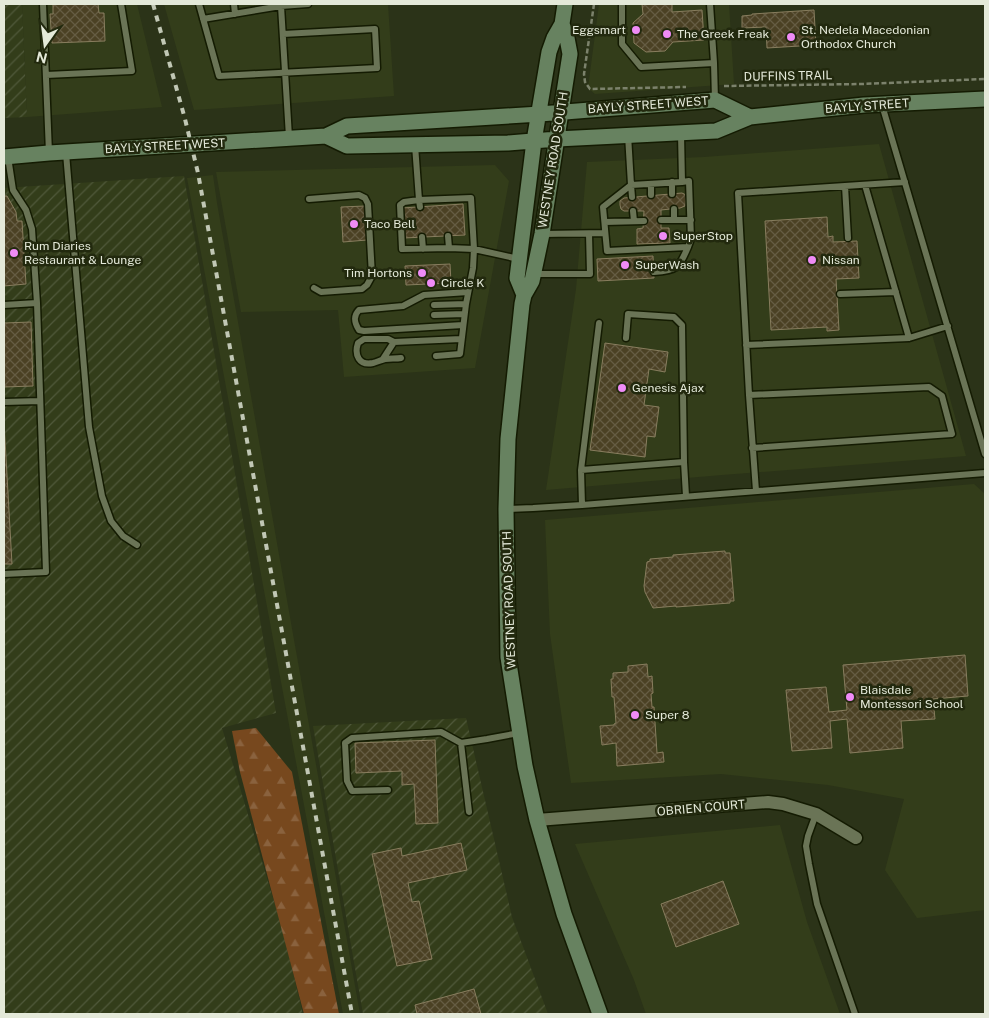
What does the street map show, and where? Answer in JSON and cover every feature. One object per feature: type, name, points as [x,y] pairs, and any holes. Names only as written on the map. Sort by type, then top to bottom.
[{"type":"main road","name":"WESTNEY ROAD SOUTH","points":[[524,295],[518,278],[534,141],[549,52],[562,24],[565,4]]},
{"type":"main road","name":"WESTNEY ROAD SOUTH","points":[[562,24],[570,54],[542,234],[532,281],[524,295],[508,439],[506,509],[508,657],[537,820],[564,914],[600,1014]]},
{"type":"main road","name":"BAYLY STREET WEST","points":[[6,157],[326,136],[346,126],[540,114],[715,93],[750,118]]},
{"type":"main road","name":"BAYLY STREET","points":[[750,118],[864,105],[985,99]]},
{"type":"main road","name":"BAYLY STREET WEST","points":[[326,136],[347,146],[508,143],[716,131],[750,118]]},
{"type":"street","name":"OBRIEN COURT","points":[[537,820],[768,802],[783,804],[816,814],[856,838]]},
{"type":"lane","points":[[43,4],[49,153]]},
{"type":"lane","points":[[46,75],[132,71],[121,4]]},
{"type":"lane","points":[[199,4],[219,76],[377,68],[376,29],[283,34]]},
{"type":"lane","points":[[234,4],[235,14]]},
{"type":"lane","points":[[203,19],[281,6],[308,4]]},
{"type":"lane","points":[[622,4],[622,44],[641,66],[714,63]]},
{"type":"lane","points":[[710,4],[715,93]]},
{"type":"lane","points":[[281,6],[289,138]]},
{"type":"lane","points":[[882,104],[985,454]]},
{"type":"lane","points":[[681,132],[682,182]]},
{"type":"lane","points":[[628,135],[632,197]]},
{"type":"lane","points":[[416,145],[420,203]]},
{"type":"lane","points":[[66,152],[88,427],[102,496],[111,521],[123,536],[137,545]]},
{"type":"lane","points":[[4,574],[46,572],[37,303],[32,229],[26,210],[13,190],[6,157]]},
{"type":"lane","points":[[654,272],[668,272],[674,269],[681,263],[688,247],[691,239],[689,181],[630,185],[603,207],[607,251],[688,247]]},
{"type":"lane","points":[[672,182],[672,194]]},
{"type":"lane","points":[[756,491],[738,193],[905,182]]},
{"type":"lane","points":[[651,184],[651,195]]},
{"type":"lane","points":[[865,185],[909,338]]},
{"type":"lane","points":[[845,186],[848,238]]},
{"type":"lane","points":[[309,200],[359,195],[368,204],[372,276],[367,286],[362,289],[321,292],[314,288]]},
{"type":"lane","points":[[436,356],[460,354],[462,325],[473,268],[474,249],[470,198],[446,202],[404,202],[400,205],[402,249],[474,249],[520,260]]},
{"type":"lane","points":[[674,209],[674,220]]},
{"type":"lane","points":[[633,211],[634,221]]},
{"type":"lane","points":[[661,220],[691,220]]},
{"type":"lane","points":[[604,222],[644,221]]},
{"type":"lane","points":[[542,234],[606,234]]},
{"type":"lane","points":[[533,274],[594,274],[589,234]]},
{"type":"lane","points":[[448,236],[449,248]]},
{"type":"lane","points":[[422,237],[423,249]]},
{"type":"lane","points":[[462,325],[364,331],[359,330],[354,322],[355,314],[359,310],[403,306],[424,295],[468,292]]},
{"type":"lane","points":[[840,294],[896,292]]},
{"type":"lane","points":[[4,305],[37,303]]},
{"type":"lane","points":[[434,305],[466,304]]},
{"type":"lane","points":[[434,316],[464,314]]},
{"type":"lane","points":[[626,338],[628,314],[674,317],[682,325],[686,496]]},
{"type":"lane","points":[[582,505],[581,470],[599,324]]},
{"type":"lane","points":[[746,345],[909,338],[948,326]]},
{"type":"lane","points":[[401,358],[383,359],[372,364],[363,362],[357,357],[356,350],[358,343],[364,339],[388,339],[394,342],[461,339]]},
{"type":"lane","points":[[383,359],[394,342]]},
{"type":"lane","points":[[749,395],[929,387],[942,396],[952,434],[752,448]]},
{"type":"lane","points":[[4,402],[40,401]]},
{"type":"lane","points":[[581,470],[684,462]]},
{"type":"lane","points":[[506,509],[582,505],[985,473]]},
{"type":"lane","points":[[388,790],[352,791],[347,781],[345,743],[352,738],[441,732],[461,742],[520,733]]},
{"type":"lane","points":[[461,742],[469,812]]},
{"type":"lane","points":[[816,814],[806,846],[808,858],[817,904],[854,1014]]},
{"type":"path","points":[[594,4],[584,74],[585,82],[590,88],[686,87]]},
{"type":"path","name":"DUFFINS TRAIL","points":[[715,93],[985,79]]},
{"type":"shaded area","points":[[4,4],[22,4],[27,117],[4,118]]},
{"type":"shaded area","points":[[22,4],[137,4],[162,107],[27,117]]},
{"type":"shaded area","points":[[164,4],[388,4],[394,96],[194,110]]},
{"type":"shaded area","points":[[599,4],[729,4],[734,84],[595,94],[588,88]]},
{"type":"shaded area","points":[[879,144],[966,456],[546,490],[576,289],[587,162],[704,157]]},
{"type":"shaded area","points":[[495,165],[509,181],[475,368],[344,377],[338,310],[241,312],[216,172]]},
{"type":"shaded area","points":[[213,175],[360,1014],[343,1014],[187,178]]},
{"type":"shaded area","points":[[184,176],[276,713],[222,728],[282,928],[303,1014],[4,1014],[4,188]]},
{"type":"shaded area","points":[[974,484],[985,494],[985,910],[917,918],[885,870],[904,799],[828,785],[721,774],[571,783],[550,634],[545,520]]},
{"type":"shaded area","points":[[466,718],[512,917],[548,1014],[363,1014],[313,726]]},
{"type":"shaded area","points":[[780,825],[807,922],[840,1014],[646,1014],[634,980],[575,844]]},
{"type":"green space","points":[[256,728],[292,772],[339,1014],[304,1014],[240,772],[232,731]]},
{"type":"building","points":[[53,4],[98,4],[99,13],[104,13],[105,41],[52,43],[50,14],[53,14]]},
{"type":"building","points":[[642,4],[672,4],[672,12],[702,10],[704,40],[673,42],[665,51],[646,52],[634,43],[633,23],[643,14]]},
{"type":"building","name":"St. Nedela Macedonian Orthodox Church","points":[[814,10],[816,45],[767,48],[766,27],[742,28],[742,16]]},
{"type":"building","points":[[682,193],[686,195],[685,206],[661,210],[661,228],[669,228],[670,243],[637,244],[637,229],[643,228],[644,211],[624,211],[621,209],[620,201],[624,198]]},
{"type":"building","name":"Rum Diaries Restaurant & Lounge","points":[[4,196],[7,196],[16,212],[17,221],[22,221],[26,284],[4,286]]},
{"type":"building","points":[[463,204],[465,235],[404,238],[402,208]]},
{"type":"building","name":"Taco Bell","points":[[365,206],[367,240],[343,242],[341,207]]},
{"type":"building","name":"Nissan","points":[[827,217],[828,237],[833,236],[833,242],[857,241],[859,278],[836,279],[839,330],[827,331],[827,327],[771,330],[765,221]]},
{"type":"building","name":"SuperWash","points":[[653,256],[654,278],[598,281],[597,259]]},
{"type":"building","points":[[450,264],[451,283],[406,285],[405,266]]},
{"type":"building","points":[[31,322],[33,386],[4,387],[4,323]]},
{"type":"building","name":"Genesis Ajax","points":[[605,343],[668,352],[665,372],[649,369],[644,405],[659,407],[655,437],[647,436],[645,457],[590,450]]},
{"type":"building","points":[[4,422],[12,564],[4,564]]},
{"type":"building","points":[[725,551],[725,553],[730,553],[734,601],[730,601],[730,603],[653,608],[644,586],[647,562],[650,559],[673,557],[673,555]]},
{"type":"building","points":[[965,655],[968,696],[933,699],[935,719],[901,721],[903,748],[850,753],[847,719],[830,721],[832,748],[792,751],[786,690],[826,687],[829,712],[847,710],[843,665]]},
{"type":"building","name":"Super 8","points":[[647,664],[648,677],[652,676],[653,693],[651,694],[652,707],[654,707],[657,753],[663,752],[664,762],[617,766],[616,743],[602,745],[600,726],[614,725],[616,723],[611,679],[613,679],[613,673],[628,672],[628,666]]},
{"type":"building","points":[[435,740],[438,823],[416,824],[414,784],[402,785],[402,771],[356,773],[355,743]]},
{"type":"building","points":[[461,843],[467,870],[408,883],[412,902],[419,901],[432,959],[397,966],[372,854],[401,848],[402,856]]},
{"type":"building","points":[[723,881],[739,924],[676,947],[661,904]]},
{"type":"building","points":[[474,989],[481,1014],[417,1014],[415,1005]]},
{"type":"railway","points":[[153,4],[198,173],[352,1014]]},
{"type":"place","name":"Eggsmart","points":[[636,30]]},
{"type":"place","name":"The Greek Freak","points":[[667,34]]},
{"type":"place","name":"St. Nedela Macedonian Orthodox Church","points":[[791,37]]},
{"type":"place","name":"Taco Bell","points":[[354,224]]},
{"type":"place","name":"SuperStop","points":[[663,236]]},
{"type":"place","name":"Rum Diaries Restaurant & Lounge","points":[[14,253]]},
{"type":"place","name":"Nissan","points":[[812,260]]},
{"type":"place","name":"SuperWash","points":[[625,265]]},
{"type":"place","name":"Tim Hortons","points":[[422,273]]},
{"type":"place","name":"Circle K","points":[[431,283]]},
{"type":"place","name":"Genesis Ajax","points":[[622,388]]},
{"type":"place","name":"Blaisdale Montessori School","points":[[850,697]]},
{"type":"place","name":"Super 8","points":[[635,715]]}]
